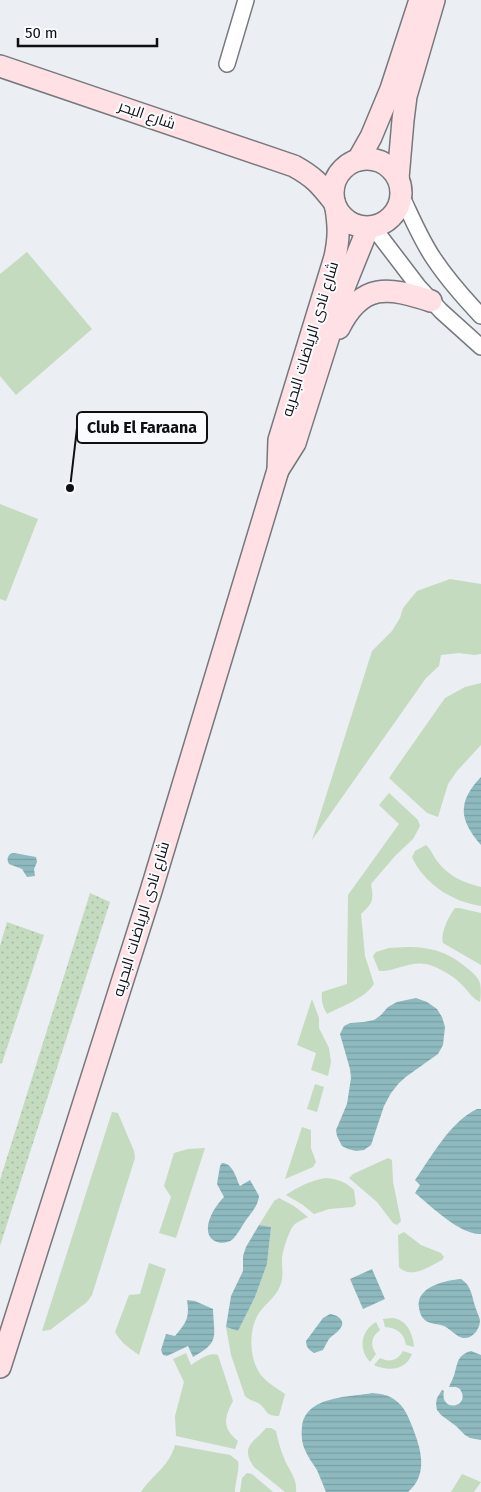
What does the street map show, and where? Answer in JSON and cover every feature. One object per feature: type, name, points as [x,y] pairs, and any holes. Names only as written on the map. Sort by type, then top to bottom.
[{"type":"main road","points":[[354,162],[371,137],[391,89],[420,0]]},
{"type":"main road","points":[[400,188],[393,170],[377,160],[368,159],[354,162],[342,170],[337,177],[333,194],[335,205],[342,216],[349,223],[358,227],[370,228],[381,225],[395,214],[399,206],[406,96],[434,0]]},
{"type":"main road","name":"شارع البحر","points":[[0,66],[294,166],[318,182],[335,205]]},
{"type":"main road","name":"شارع البحر","points":[[294,166],[334,168],[354,162]]},
{"type":"main road","name":"شارع نادى الرياضات البحريه","points":[[0,1367],[151,891],[278,470],[280,440],[335,257],[339,226],[335,205]]},
{"type":"main road","name":"شارع نادى الرياضات البحريه","points":[[278,470],[295,443],[345,285],[370,228]]},
{"type":"main road","points":[[320,366],[342,321],[352,306],[364,296],[377,291],[392,291],[431,300]]},
{"type":"street","points":[[227,64],[246,0]]},
{"type":"street","points":[[400,188],[421,237],[433,258],[481,316]]},
{"type":"street","points":[[370,228],[431,300],[481,347]]},
{"type":"green space","points":[[27,252],[92,329],[16,395],[0,376],[0,274]]},
{"type":"green space","points":[[0,504],[38,519],[6,601],[0,599]]},
{"type":"green space","points":[[450,579],[481,584],[481,654],[459,653],[441,655],[439,666],[426,678],[312,840],[372,651],[392,631],[400,618],[403,608],[417,591]]},
{"type":"green space","points":[[481,683],[481,745],[457,771],[448,784],[438,817],[427,813],[389,778],[445,698],[465,687]]},
{"type":"green space","points":[[389,793],[418,820],[420,826],[413,839],[395,856],[371,884],[372,901],[361,914],[365,956],[374,984],[359,998],[327,1014],[324,1009],[322,992],[347,984],[348,895],[399,824],[379,805]]},
{"type":"green space","points":[[426,845],[441,866],[451,875],[481,887],[481,906],[450,896],[440,890],[424,875],[412,857],[415,851]]},
{"type":"green space","points":[[90,893],[110,902],[0,1246],[0,1180]]},
{"type":"green space","points":[[455,908],[481,913],[481,965],[443,943],[444,930]]},
{"type":"green space","points":[[7,922],[44,935],[2,1063],[0,1064],[0,946]]},
{"type":"green space","points":[[389,948],[424,948],[446,954],[460,963],[473,973],[479,981],[481,990],[480,1002],[453,977],[431,965],[419,963],[379,971],[373,956],[376,952]]},
{"type":"green space","points":[[312,999],[319,1018],[319,1028],[329,1048],[331,1062],[328,1076],[311,1070],[316,1053],[297,1045]]},
{"type":"green space","points":[[315,1084],[324,1087],[317,1112],[307,1109]]},
{"type":"green space","points":[[112,1112],[118,1113],[134,1151],[135,1158],[92,1295],[87,1302],[50,1330],[42,1331]]},
{"type":"green space","points":[[302,1127],[311,1130],[311,1148],[316,1162],[313,1167],[285,1179]]},
{"type":"green space","points":[[205,1148],[176,1238],[159,1233],[171,1197],[164,1186],[174,1153],[188,1149]]},
{"type":"green space","points":[[388,1158],[392,1160],[393,1182],[401,1221],[397,1225],[393,1223],[377,1202],[349,1178],[353,1174]]},
{"type":"green space","points":[[326,1178],[342,1181],[351,1187],[354,1190],[356,1204],[353,1207],[329,1209],[314,1214],[286,1195],[305,1184]]},
{"type":"green space","points":[[279,1198],[294,1206],[308,1217],[295,1224],[290,1231],[282,1257],[281,1283],[276,1294],[259,1313],[253,1328],[251,1345],[257,1369],[266,1380],[285,1394],[279,1416],[275,1416],[269,1414],[261,1405],[245,1396],[231,1355],[226,1327],[238,1331],[255,1297],[267,1264],[271,1227],[259,1225],[274,1201]]},
{"type":"green space","points":[[404,1232],[421,1245],[441,1253],[444,1257],[442,1260],[420,1271],[404,1271],[399,1267],[398,1235]]},
{"type":"green space","points":[[149,1263],[166,1269],[139,1355],[129,1348],[115,1332],[129,1295],[140,1294]]},
{"type":"green space","points":[[392,1318],[405,1324],[412,1337],[414,1347],[406,1345],[404,1337],[399,1332],[385,1327],[383,1319]]},
{"type":"green space","points":[[376,1322],[380,1330],[373,1338],[372,1344],[376,1354],[370,1362],[364,1351],[363,1340],[367,1330]]},
{"type":"green space","points":[[403,1351],[412,1354],[406,1363],[401,1366],[391,1369],[374,1365],[380,1358],[390,1360],[399,1357]]},
{"type":"green space","points":[[186,1353],[191,1365],[208,1356],[218,1355],[233,1401],[226,1422],[229,1432],[238,1441],[235,1449],[176,1436],[175,1416],[184,1382],[173,1359]]},
{"type":"green space","points":[[266,1428],[276,1431],[279,1445],[294,1478],[296,1492],[285,1492],[254,1467],[250,1460],[248,1449],[250,1445]]},
{"type":"green space","points":[[175,1445],[230,1455],[238,1461],[235,1492],[141,1492],[165,1465]]},
{"type":"green space","points":[[247,1473],[252,1474],[273,1492],[240,1492],[242,1478]]},
{"type":"green space","points":[[462,1474],[481,1482],[474,1492],[451,1492]]},
{"type":"water","points":[[481,777],[481,845],[468,827],[464,811],[468,795]]},
{"type":"water","points":[[14,853],[36,857],[35,876],[27,877],[22,869],[9,864],[8,857]]},
{"type":"water","points":[[416,998],[427,1002],[437,1009],[442,1017],[445,1027],[443,1045],[438,1054],[407,1076],[391,1093],[384,1106],[371,1145],[364,1150],[348,1149],[342,1146],[336,1130],[347,1104],[351,1078],[340,1034],[344,1026],[350,1023],[374,1020],[388,1007],[397,1002]]},
{"type":"water","points":[[477,1109],[481,1109],[481,1234],[464,1230],[455,1225],[415,1193],[420,1185],[415,1180],[442,1140],[458,1122]]},
{"type":"water","points":[[222,1163],[229,1165],[240,1186],[250,1180],[259,1196],[256,1206],[237,1235],[230,1241],[223,1243],[213,1240],[208,1230],[209,1220],[224,1197],[217,1184]]},
{"type":"water","points":[[259,1225],[271,1227],[267,1264],[255,1297],[238,1331],[226,1327],[231,1296],[243,1271],[243,1256],[246,1247]]},
{"type":"water","points":[[372,1269],[385,1299],[363,1309],[350,1279]]},
{"type":"water","points":[[461,1279],[469,1288],[480,1320],[479,1327],[475,1333],[467,1338],[458,1336],[444,1326],[426,1321],[421,1315],[419,1308],[419,1301],[427,1290],[440,1283]]},
{"type":"water","points":[[187,1300],[195,1301],[213,1309],[214,1338],[208,1347],[193,1357],[188,1346],[167,1356],[163,1355],[161,1350],[166,1334],[175,1336],[186,1320],[188,1311]]},
{"type":"water","points":[[330,1314],[341,1319],[341,1327],[329,1339],[323,1350],[314,1353],[308,1348],[306,1341],[323,1318]]},
{"type":"water","points":[[471,1351],[481,1355],[481,1440],[465,1435],[441,1415],[437,1410],[436,1404],[442,1390],[444,1391],[446,1403],[450,1405],[459,1404],[462,1400],[463,1395],[460,1389],[449,1387],[459,1359],[463,1354]]},
{"type":"water","points":[[373,1393],[393,1398],[405,1411],[420,1452],[421,1469],[419,1477],[415,1485],[408,1492],[326,1492],[317,1470],[303,1445],[302,1427],[305,1417],[311,1409],[330,1400]]},
{"type":"place","name":"Club El Faraana","points":[[70,488]]}]
